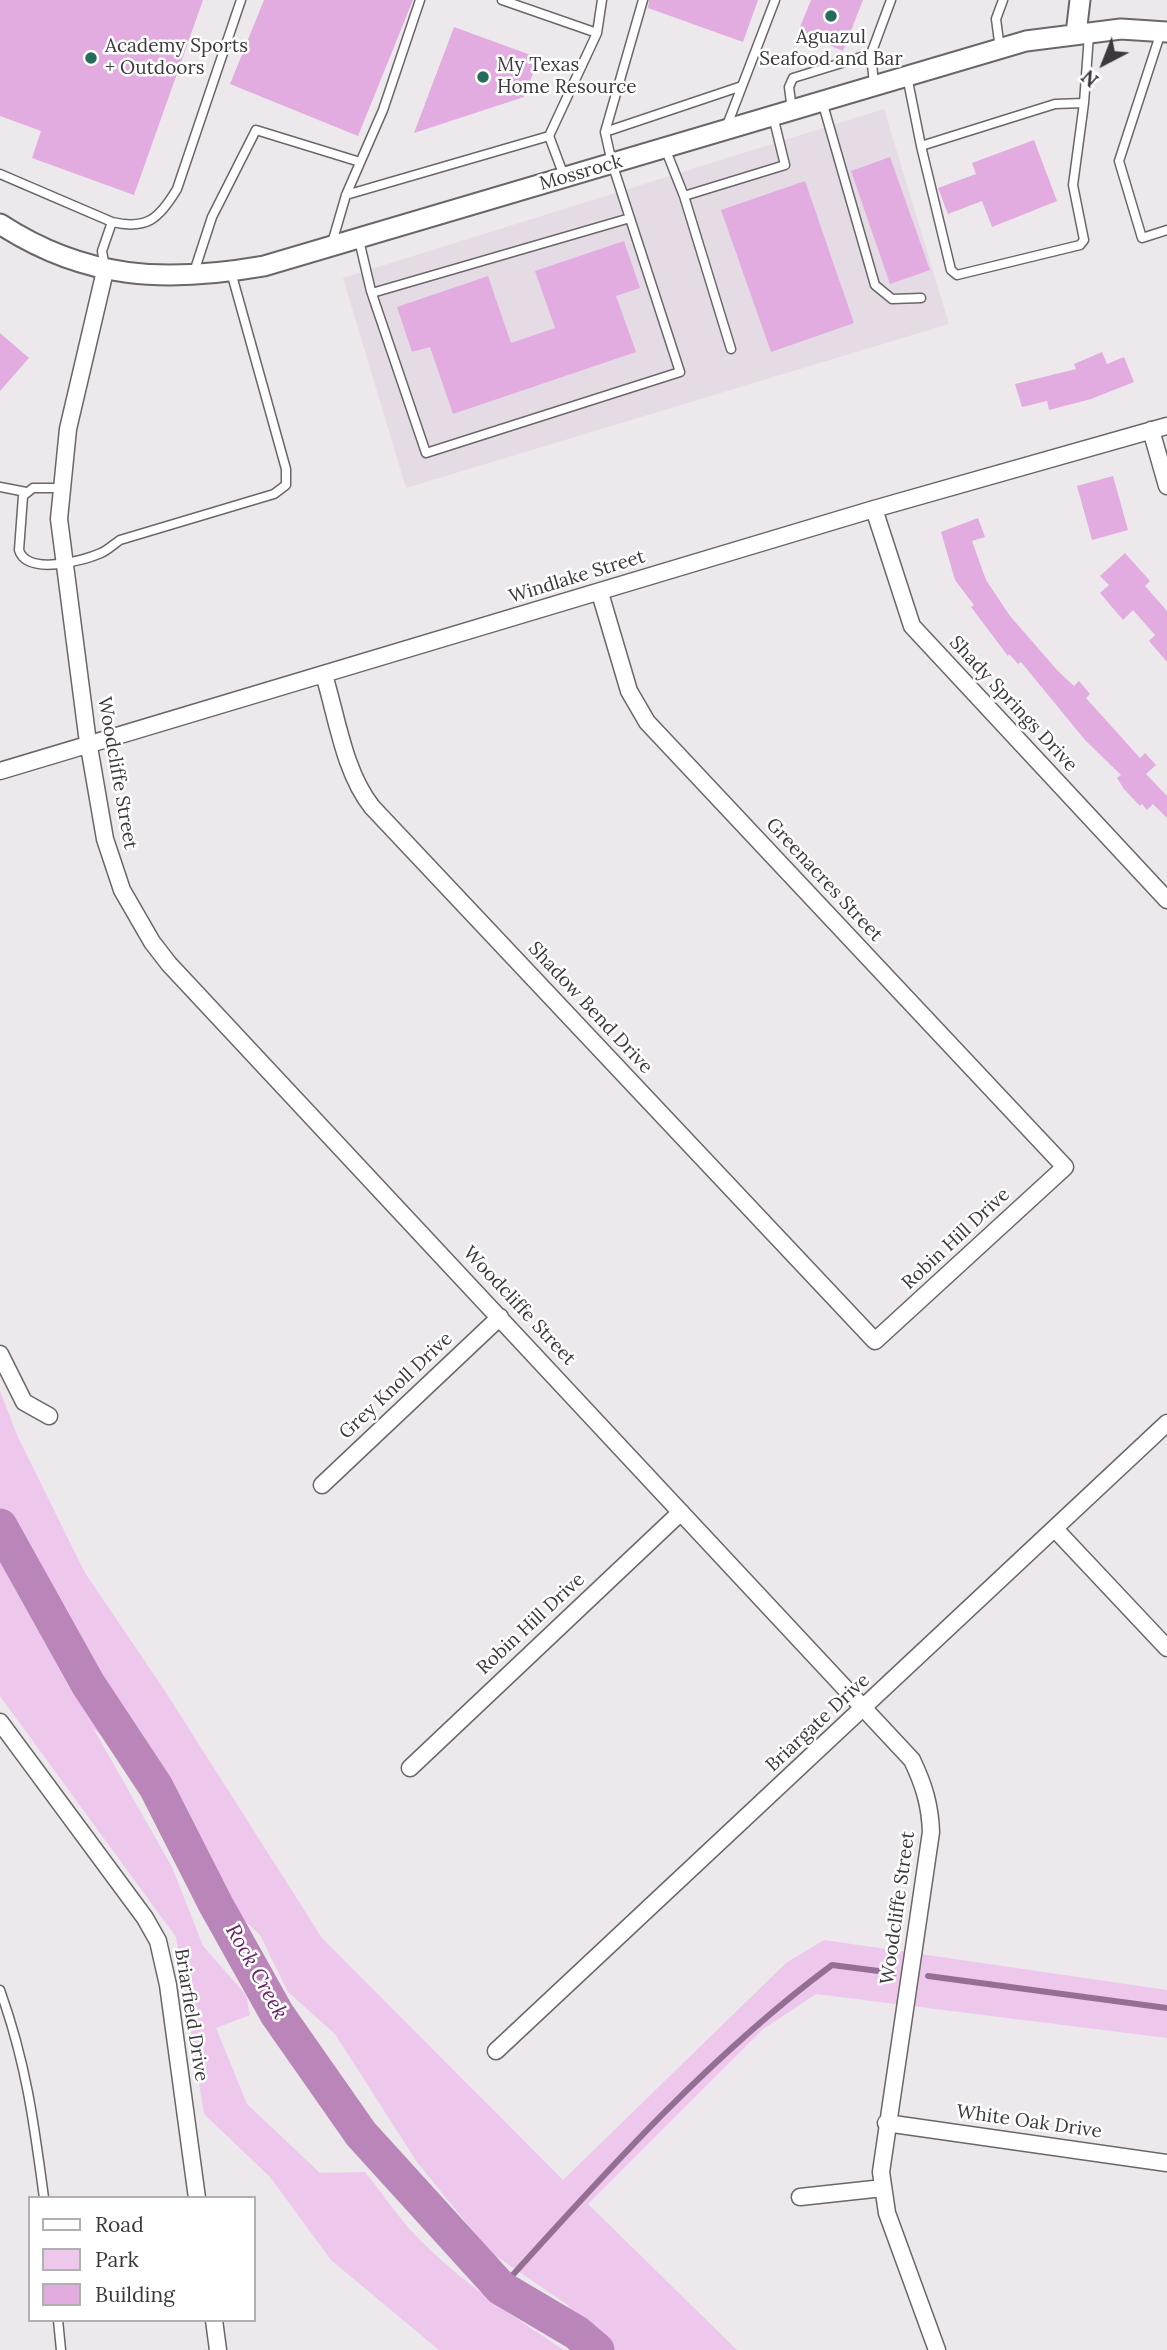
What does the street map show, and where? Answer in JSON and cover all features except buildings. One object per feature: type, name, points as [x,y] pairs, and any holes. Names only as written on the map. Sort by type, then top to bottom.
[{"type":"street","points":[[1080,0],[1082,33]]},
{"type":"street","name":"Mossrock","points":[[0,224],[38,246],[105,271],[193,276],[231,272],[264,266],[1026,41],[1121,29],[1164,32]]},
{"type":"street","name":"Woodcliffe Street","points":[[105,271],[68,429],[59,519],[99,816],[113,868],[152,942],[169,964],[912,1760],[930,1807],[930,1855],[886,2123],[881,2172],[887,2213],[937,2350]]},
{"type":"street","points":[[1159,428],[1167,486]]},
{"type":"street","name":"Windlake Street","points":[[0,771],[874,509],[1159,428]]},
{"type":"street","name":"Shady Springs Drive","points":[[874,509],[912,626],[1167,900]]},
{"type":"street","name":"Greenacres Street","points":[[600,593],[629,691],[648,722],[1065,1167]]},
{"type":"street","name":"Shadow Bend Drive","points":[[324,675],[361,794],[875,1341]]},
{"type":"street","name":"Robin Hill Drive","points":[[875,1341],[1065,1167]]},
{"type":"street","name":"Grey Knoll Drive","points":[[322,1485],[500,1317]]},
{"type":"street","points":[[0,1354],[24,1402],[49,1416]]},
{"type":"street","name":"Briargate Drive","points":[[496,2051],[1167,1423]]},
{"type":"street","name":"Robin Hill Drive","points":[[410,1768],[681,1512]]},
{"type":"street","points":[[1055,1529],[1167,1648]]},
{"type":"street","name":"Briarfield Drive","points":[[0,1722],[145,1919],[158,1941],[168,1985],[197,2196]]},
{"type":"street","name":"White Oak Drive","points":[[886,2123],[1167,2163]]},
{"type":"street","points":[[800,2197],[883,2188]]},
{"type":"street","points":[[214,2322],[218,2350]]},
{"type":"lane","points":[[0,174],[111,222],[131,226],[162,214],[177,190],[241,0]]},
{"type":"lane","points":[[332,246],[346,195],[383,110],[420,0]]},
{"type":"lane","points":[[502,0],[597,33]]},
{"type":"lane","points":[[564,177],[549,136],[597,33],[602,0]]},
{"type":"lane","points":[[359,238],[372,293],[426,453],[680,372],[612,163],[605,132],[643,0]]},
{"type":"lane","points":[[726,130],[775,0]]},
{"type":"lane","points":[[874,86],[871,54],[891,0]]},
{"type":"lane","points":[[1000,49],[996,19],[1003,0]]},
{"type":"lane","points":[[1164,32],[1119,160],[1142,238],[1167,230]]},
{"type":"lane","points":[[907,76],[951,270],[957,275],[1080,245],[1084,240],[1073,184],[1084,103],[1082,33]]},
{"type":"lane","points":[[684,196],[785,165],[783,113],[793,78],[871,54]]},
{"type":"lane","points":[[605,132],[742,86]]},
{"type":"lane","points":[[822,101],[875,285],[892,299],[921,298]]},
{"type":"lane","points":[[921,146],[1055,104],[1084,103]]},
{"type":"lane","points":[[193,276],[212,217],[257,130],[360,162]]},
{"type":"lane","points":[[346,195],[549,136]]},
{"type":"lane","points":[[665,148],[684,196],[731,349]]},
{"type":"lane","points":[[372,293],[630,218]]},
{"type":"lane","points":[[105,271],[102,251],[111,222]]},
{"type":"lane","points":[[61,488],[33,488],[26,492],[22,503],[19,554],[31,563],[64,564],[103,553],[120,540],[274,494],[286,485],[286,469],[231,272]]},
{"type":"lane","points":[[0,487],[26,492]]},
{"type":"lane","points":[[0,1990],[22,2054],[29,2084],[44,2196]]},
{"type":"lane","points":[[58,2322],[61,2350]]},
{"type":"shaded area","points":[[884,109],[949,324],[406,488],[343,278]]},
{"type":"green space","points":[[0,1391],[17,1435],[85,1573],[163,1688],[322,1938],[563,2180],[786,1963],[824,1940],[1167,1990],[1167,2038],[816,1994],[762,2030],[588,2204],[737,2350],[589,2350],[568,2305],[490,2252],[417,2162],[335,2034],[288,1992],[260,1935],[233,1910],[167,1798],[93,1728],[172,1867],[203,1946],[246,1995],[250,2015],[216,2028],[247,2104],[320,2173],[365,2172],[405,2223],[436,2255],[488,2298],[564,2350],[439,2350],[331,2260],[270,2177],[204,2114],[176,1937],[0,1696]]},
{"type":"waterway","name":"Rock Creek","points":[[0,1526],[88,1684],[156,1787],[216,1905],[277,2014],[361,2134],[501,2288],[577,2333],[597,2350]]},
{"type":"waterway","points":[[501,2288],[659,2118],[742,2038],[786,2001],[832,1965],[894,1973]]},
{"type":"waterway","points":[[928,1976],[1167,2008]]},
{"type":"place","name":"Aguazul Seafood and Bar","points":[[831,16]]},
{"type":"place","name":"Academy Sports + Outdoors","points":[[91,58]]},
{"type":"place","name":"My Texas Home Resource","points":[[483,77]]}]
